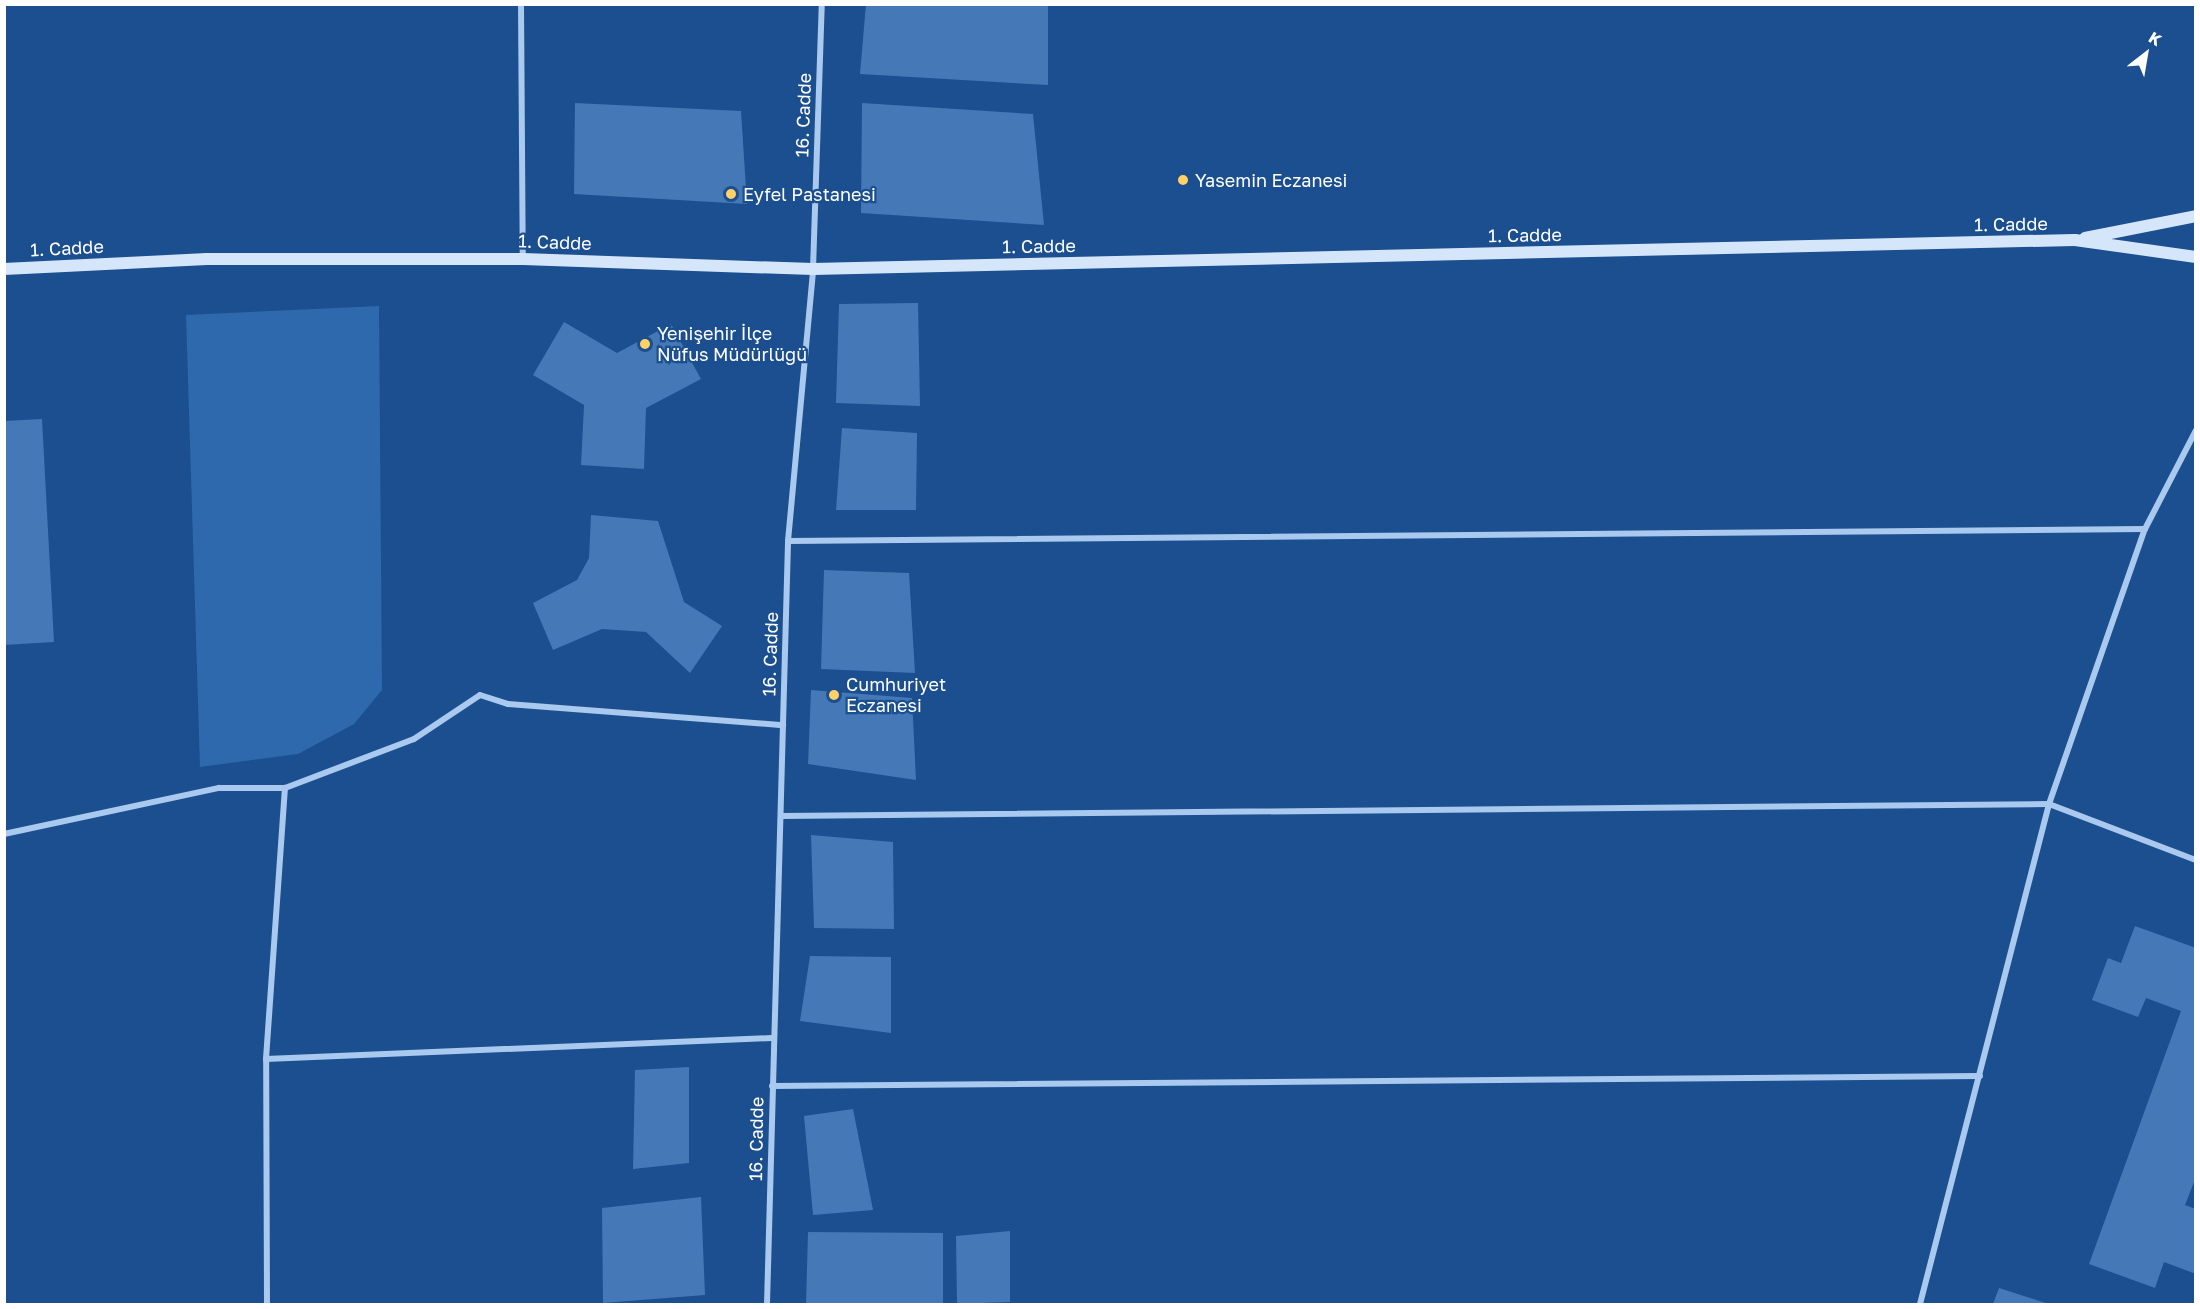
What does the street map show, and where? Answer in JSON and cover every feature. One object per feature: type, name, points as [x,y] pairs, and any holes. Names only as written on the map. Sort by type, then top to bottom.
[{"type":"street","points":[[520,4],[523,259]]},
{"type":"street","name":"16. Cadde","points":[[767,1305],[772,1038],[781,816],[788,541],[813,269],[822,4]]},
{"type":"street","name":"1. Cadde","points":[[2075,240],[2196,216]]},
{"type":"street","name":"1. Cadde","points":[[4,269],[207,259],[523,259],[813,269],[2075,240],[2196,257]]},
{"type":"street","points":[[1920,1305],[2049,804],[2145,530],[2196,430]]},
{"type":"street","points":[[788,541],[2145,530]]},
{"type":"street","points":[[4,834],[219,788],[285,788],[414,739],[480,695],[508,704],[783,725]]},
{"type":"street","points":[[267,1305],[266,1059],[285,788]]},
{"type":"street","points":[[781,816],[2049,804],[2196,860]]},
{"type":"street","points":[[266,1059],[772,1038]]},
{"type":"street","points":[[772,1086],[1980,1076]]},
{"type":"shaded area","points":[[379,306],[382,690],[354,724],[298,754],[200,767],[186,315]]},
{"type":"building","points":[[866,4],[1048,4],[1048,85],[860,74]]},
{"type":"building","points":[[575,103],[741,111],[747,204],[574,194]]},
{"type":"building","points":[[862,103],[1033,114],[1044,225],[861,213]]},
{"type":"building","points":[[918,303],[920,406],[836,403],[839,304]]},
{"type":"building","points":[[564,322],[617,353],[671,324],[701,379],[646,408],[644,469],[581,465],[584,405],[533,375]]},
{"type":"building","points":[[42,419],[54,642],[4,645],[4,421]]},
{"type":"building","points":[[842,428],[917,433],[916,510],[836,510]]},
{"type":"building","points":[[591,515],[658,521],[684,602],[722,626],[690,673],[646,632],[602,629],[553,650],[533,603],[577,580],[589,558]]},
{"type":"building","points":[[824,570],[909,573],[915,673],[821,669]]},
{"type":"building","points":[[811,690],[912,698],[916,780],[808,764]]},
{"type":"building","points":[[811,835],[893,842],[894,929],[814,928]]},
{"type":"building","points":[[2135,926],[2196,948],[2196,1177],[2185,1205],[2196,1209],[2196,1274],[2164,1262],[2155,1288],[2089,1264],[2181,1011],[2146,998],[2138,1017],[2092,1000],[2108,958],[2121,963]]},
{"type":"building","points":[[810,956],[891,957],[891,1033],[800,1021]]},
{"type":"building","points":[[689,1067],[689,1163],[633,1169],[635,1070]]},
{"type":"building","points":[[853,1109],[873,1210],[813,1215],[804,1116]]},
{"type":"building","points":[[701,1197],[705,1295],[603,1303],[602,1208]]},
{"type":"building","points":[[1010,1231],[1010,1302],[957,1304],[956,1236]]},
{"type":"building","points":[[808,1232],[943,1233],[943,1304],[806,1304]]},
{"type":"building","points":[[1999,1288],[2049,1304],[1993,1304]]},
{"type":"place","name":"Yasemin Eczanesi","points":[[1183,180]]},
{"type":"place","name":"Eyfel Pastanesi","points":[[731,194]]},
{"type":"place","name":"Yenişehir İlçe Nüfus Müdürlüğü","points":[[645,344]]},
{"type":"place","name":"Cumhuriyet Eczanesi","points":[[834,695]]}]
